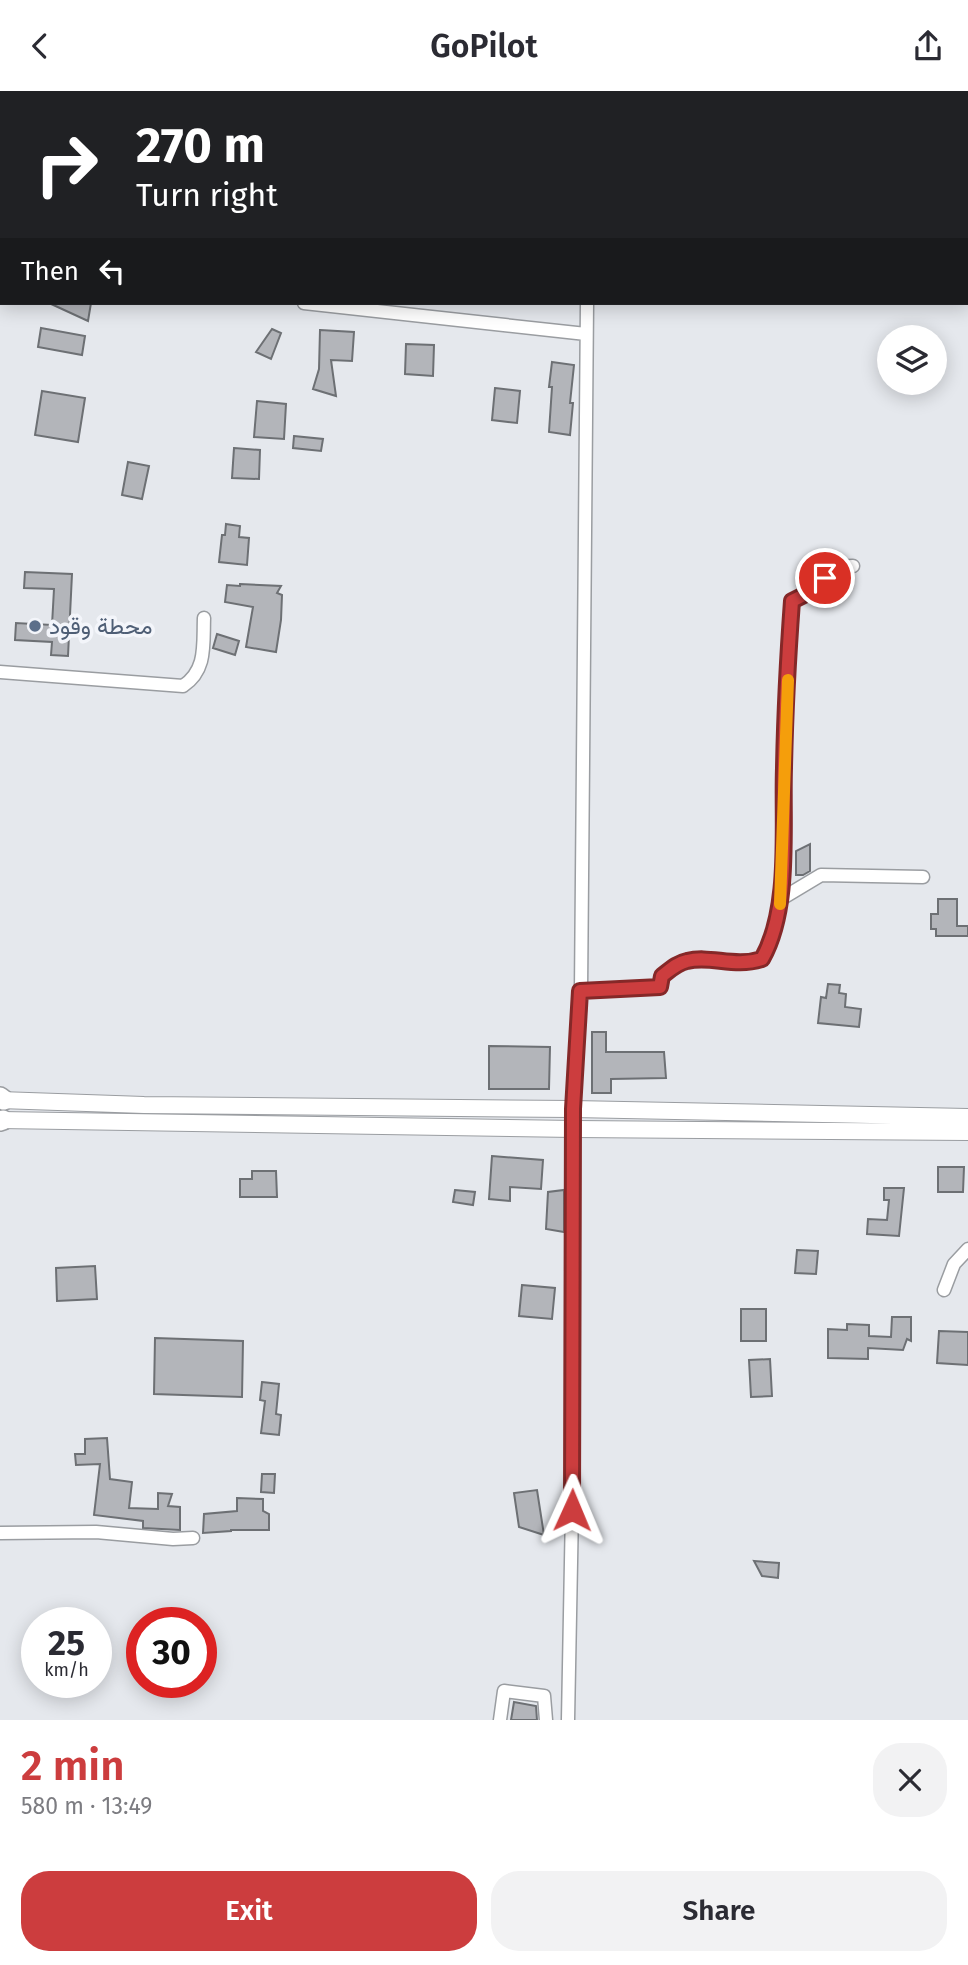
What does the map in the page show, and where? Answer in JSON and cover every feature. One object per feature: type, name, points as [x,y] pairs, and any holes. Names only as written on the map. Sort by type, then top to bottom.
[{"type":"street","points":[[322,305],[586,334]]},
{"type":"street","points":[[568,1720],[573,1457],[573,1109],[580,991],[587,305]]},
{"type":"street","points":[[580,991],[660,987],[662,976],[689,960],[747,964],[762,959],[771,943],[781,899],[792,601],[816,589],[835,567],[853,566]]},
{"type":"street","points":[[0,672],[183,687],[194,678],[202,663],[204,618]]},
{"type":"street","points":[[781,899],[821,875],[923,877]]},
{"type":"street","points":[[1,1099],[143,1113],[444,1127],[968,1132]]},
{"type":"street","points":[[443,1108],[444,1127]]},
{"type":"street","points":[[1,1120],[143,1113],[443,1108],[968,1117]]},
{"type":"street","points":[[740,1131],[742,1114]]},
{"type":"street","points":[[944,1290],[954,1264],[968,1249]]},
{"type":"street","points":[[0,1533],[96,1532],[173,1539],[193,1538]]},
{"type":"street","points":[[500,1720],[504,1691],[544,1696],[545,1720]]},
{"type":"building","points":[[53,305],[91,305],[88,321]]},
{"type":"building","points":[[41,328],[85,336],[82,355],[38,347]]},
{"type":"building","points":[[272,329],[281,333],[271,359],[256,352]]},
{"type":"building","points":[[320,330],[354,332],[352,361],[331,360],[336,396],[313,389],[319,369]]},
{"type":"building","points":[[406,344],[434,345],[433,376],[405,374]]},
{"type":"building","points":[[552,362],[574,365],[570,435],[549,432]]},
{"type":"building","points":[[495,388],[520,391],[517,423],[492,420]]},
{"type":"building","points":[[42,391],[85,398],[78,442],[35,435]]},
{"type":"building","points":[[257,401],[286,404],[284,439],[254,437]]},
{"type":"building","points":[[294,436],[323,439],[321,451],[293,448]]},
{"type":"building","points":[[234,448],[260,450],[259,479],[232,478]]},
{"type":"building","points":[[128,462],[149,466],[142,499],[122,495]]},
{"type":"building","points":[[226,524],[240,526],[239,537],[249,538],[247,565],[219,562]]},
{"type":"building","points":[[25,572],[72,574],[68,656],[51,655],[52,642],[15,640],[16,623],[52,625],[54,589],[24,588]]},
{"type":"building","points":[[227,585],[281,586],[277,593],[282,595],[276,652],[246,647],[253,607],[225,602]]},
{"type":"building","points":[[217,634],[239,641],[235,655],[213,648]]},
{"type":"building","points":[[810,844],[810,871],[796,875],[796,851]]},
{"type":"building","points":[[938,899],[957,899],[957,926],[968,926],[968,936],[936,936],[936,929],[931,929],[931,914],[938,914]]},
{"type":"building","points":[[828,984],[840,985],[839,993],[846,994],[845,1007],[861,1009],[859,1027],[818,1023],[821,997],[826,998]]},
{"type":"building","points":[[592,1032],[606,1032],[606,1052],[664,1052],[666,1078],[611,1079],[611,1093],[592,1093]]},
{"type":"building","points":[[489,1046],[550,1047],[549,1089],[489,1089]]},
{"type":"building","points":[[492,1156],[543,1160],[541,1189],[510,1187],[510,1201],[489,1199]]},
{"type":"building","points":[[938,1167],[964,1167],[963,1192],[938,1192]]},
{"type":"building","points":[[252,1171],[276,1171],[277,1197],[240,1197],[240,1179],[252,1179]]},
{"type":"building","points":[[884,1188],[904,1188],[899,1236],[867,1234],[868,1219],[887,1220],[889,1200],[884,1200]]},
{"type":"building","points":[[455,1190],[475,1192],[473,1205],[453,1202]]},
{"type":"building","points":[[564,1190],[564,1232],[546,1229],[548,1192]]},
{"type":"building","points":[[797,1250],[818,1251],[816,1274],[795,1273]]},
{"type":"building","points":[[95,1266],[97,1299],[57,1301],[56,1268]]},
{"type":"building","points":[[522,1285],[555,1288],[552,1319],[519,1316]]},
{"type":"building","points":[[741,1309],[766,1309],[766,1341],[741,1341]]},
{"type":"building","points":[[892,1317],[911,1317],[911,1341],[907,1339],[903,1350],[868,1348],[868,1359],[828,1358],[828,1329],[847,1330],[847,1324],[869,1325],[869,1336],[891,1337]]},
{"type":"building","points":[[939,1331],[968,1332],[968,1365],[937,1363]]},
{"type":"building","points":[[155,1338],[243,1341],[242,1397],[154,1394]]},
{"type":"building","points":[[770,1359],[772,1396],[751,1397],[749,1360]]},
{"type":"building","points":[[262,1382],[279,1384],[276,1414],[281,1415],[279,1435],[261,1433],[265,1401],[260,1400]]},
{"type":"building","points":[[107,1438],[110,1479],[132,1482],[129,1508],[158,1509],[158,1493],[172,1494],[168,1506],[180,1507],[180,1530],[143,1528],[143,1521],[94,1515],[100,1464],[76,1465],[75,1454],[85,1454],[85,1439]]},
{"type":"building","points":[[262,1474],[275,1474],[274,1493],[261,1492]]},
{"type":"building","points":[[537,1490],[544,1535],[519,1527],[514,1493]]},
{"type":"building","points":[[237,1498],[263,1499],[263,1511],[269,1514],[269,1530],[203,1533],[204,1514],[237,1511]]},
{"type":"building","points":[[754,1561],[779,1563],[778,1578],[762,1576]]},
{"type":"building","points":[[514,1702],[536,1706],[537,1720],[511,1720]]},
{"type":"slow traffic","points":[[780,904],[788,680]]},
{"type":"place","name":"محطة وقود","points":[[35,626]]},
{"type":"route","points":[[572,1510],[573,1109],[580,991],[660,987],[662,976],[689,960],[747,964],[762,959],[771,943],[781,899],[792,601],[816,589],[825,578]]}]
